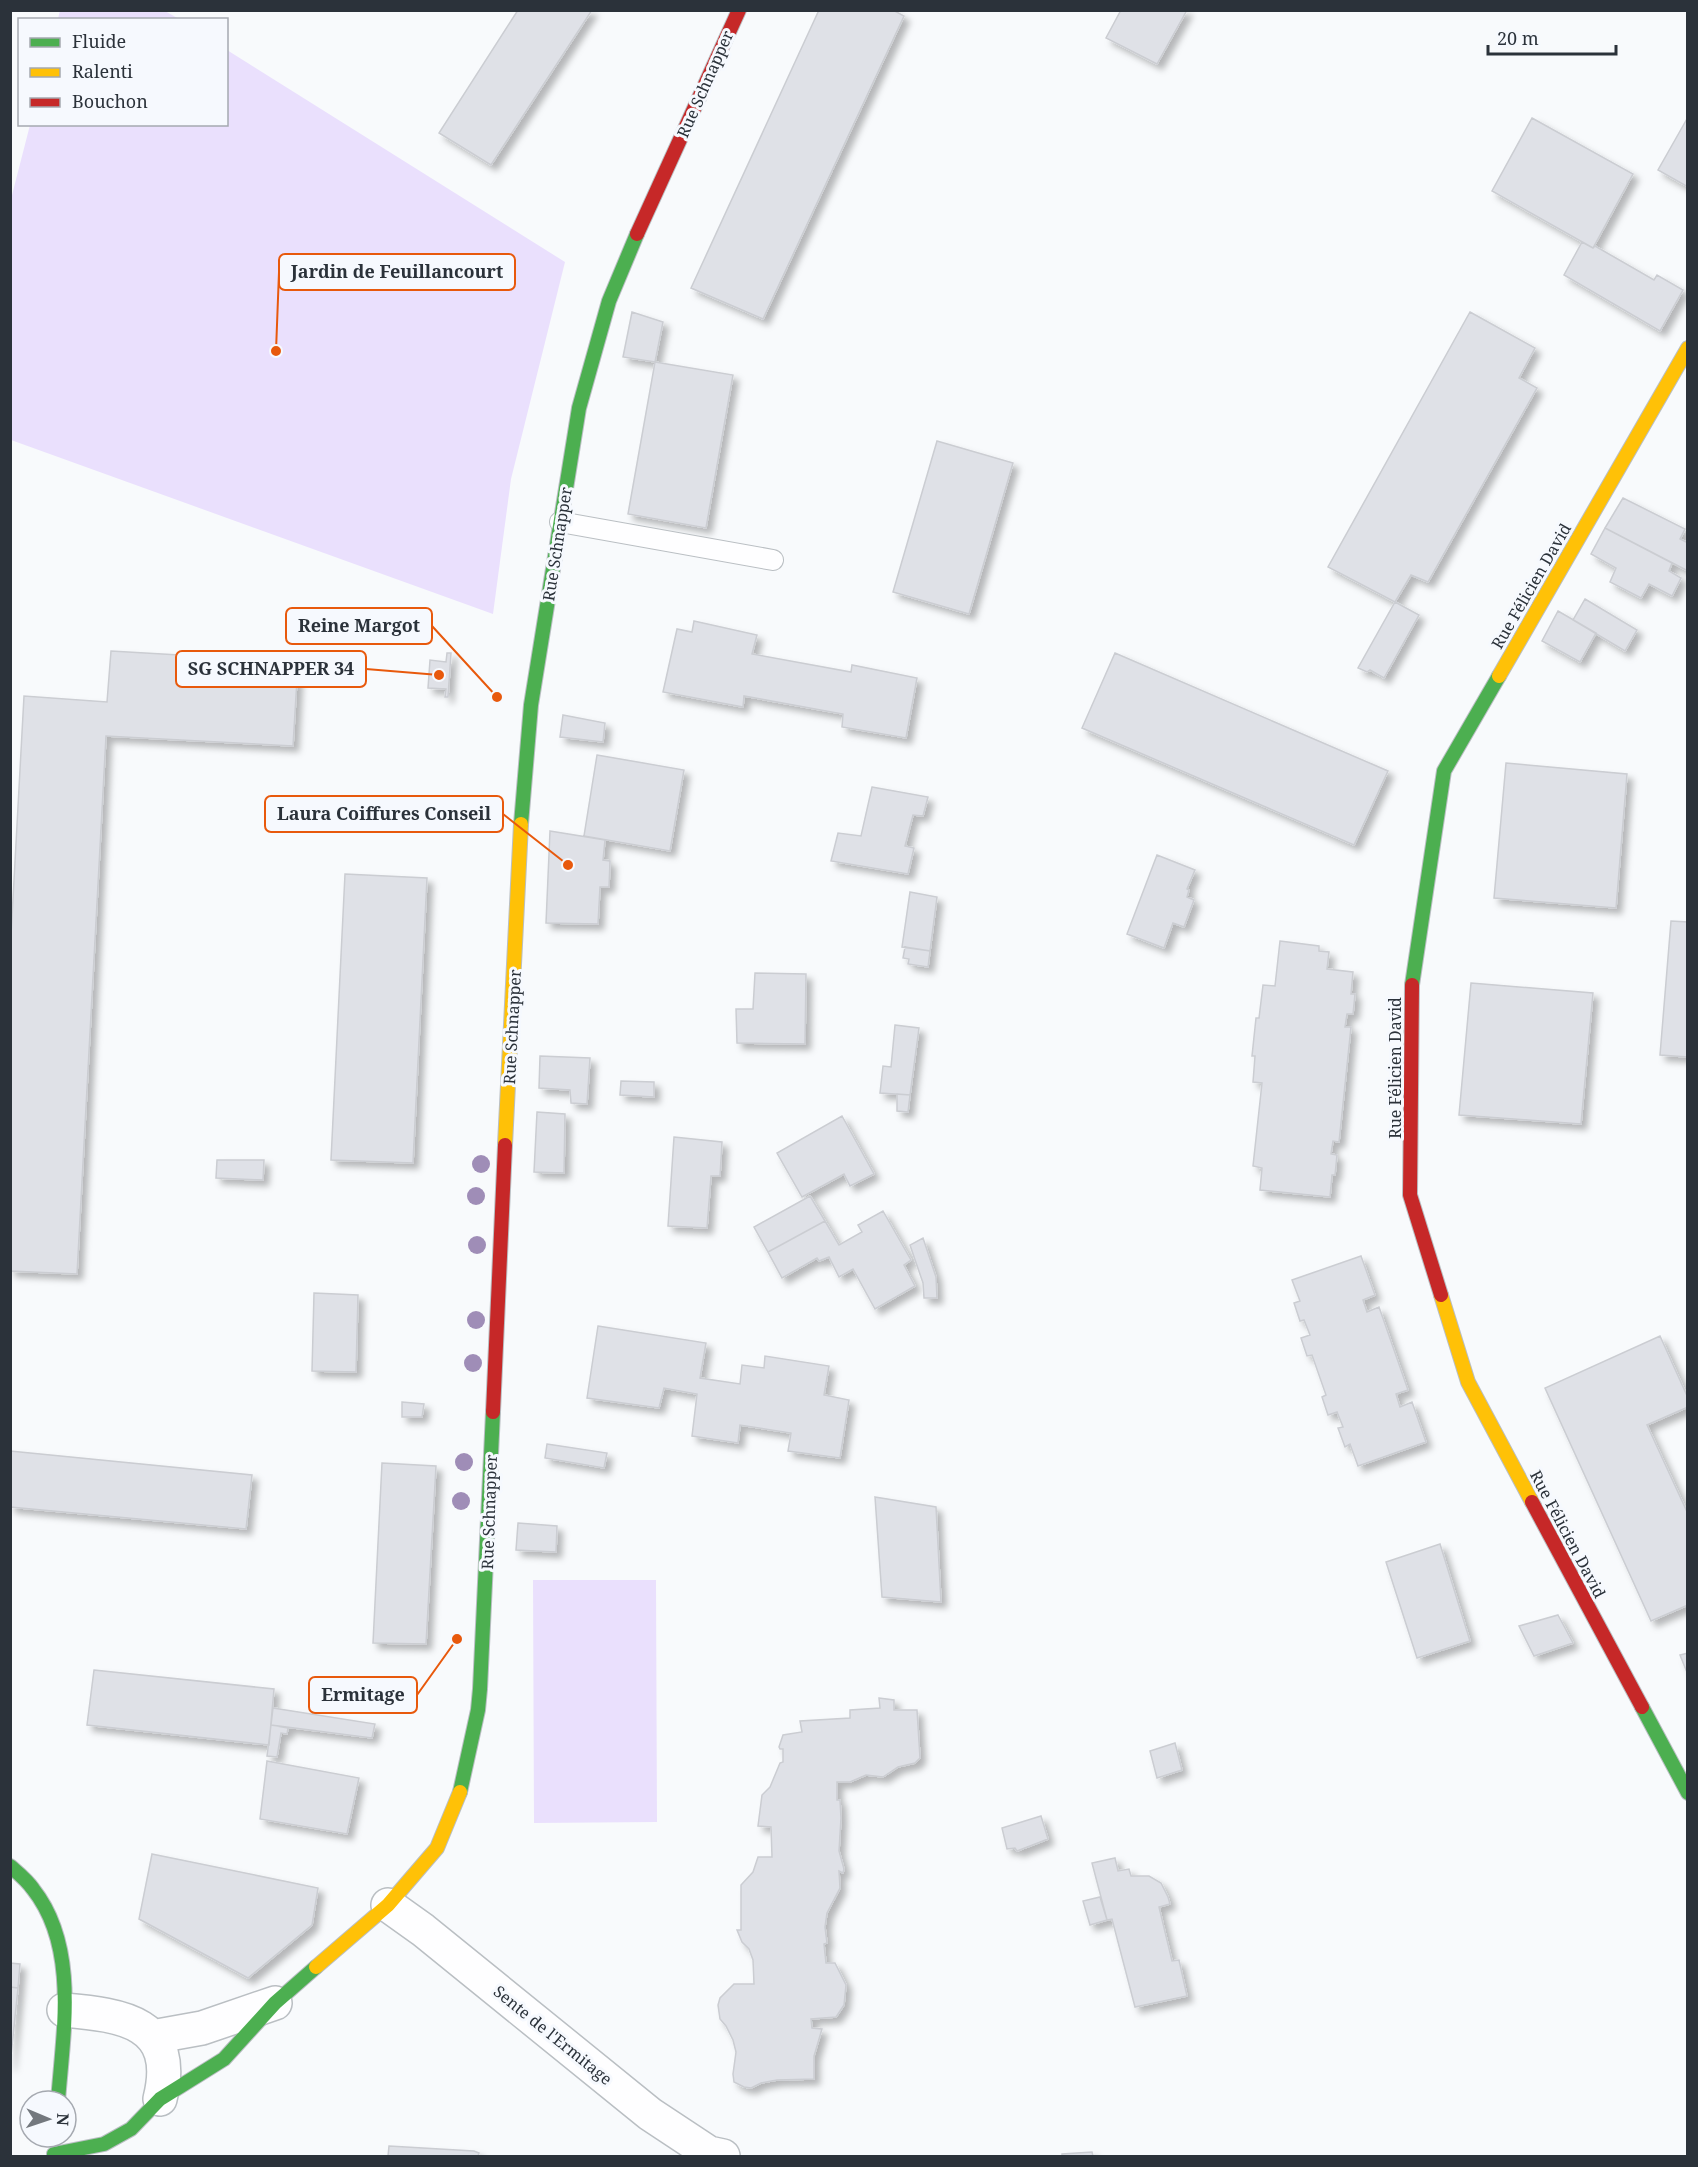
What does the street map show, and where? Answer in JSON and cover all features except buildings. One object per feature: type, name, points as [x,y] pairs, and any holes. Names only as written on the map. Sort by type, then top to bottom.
[{"type":"street","name":"Rue Schnapper","points":[[54,2155],[104,2144],[131,2128],[160,2098],[224,2059],[275,2003],[388,1905],[436,1848],[461,1789],[478,1710],[485,1603],[520,830],[531,705],[579,408],[609,301],[646,213],[739,10]]},
{"type":"street","name":"Rue Félicien David","points":[[1688,348],[1444,771],[1411,994],[1410,1195],[1468,1382],[1688,1792]]},
{"type":"street","points":[[10,1866],[24,1877],[38,1894],[54,1924],[63,1968],[64,2010],[59,2089]]},
{"type":"street","name":"Sente de l'Ermitage","points":[[388,1905],[423,1930],[650,2114],[709,2153],[723,2157]]},
{"type":"street","name":"Rue Schnapper","points":[[152,2037],[202,2028],[275,2003]]},
{"type":"street","points":[[64,2010],[109,2014],[136,2024],[152,2037],[162,2055],[165,2079],[160,2098]]},
{"type":"lane","points":[[560,522],[773,560]]},
{"type":"shaded area","points":[[60,10],[165,11],[177,18],[58,18]]},
{"type":"shaded area","points":[[228,51],[565,262],[511,479],[493,614],[11,440],[11,199],[30,126],[228,126]]},
{"type":"shaded area","points":[[533,1580],[656,1580],[657,1822],[534,1823]]},
{"type":"traffic: fast","points":[[521,824],[531,705],[579,408],[609,301],[637,234]]},
{"type":"traffic: fast","points":[[1412,985],[1444,771],[1499,676]]},
{"type":"traffic: fast","points":[[460,1792],[478,1710],[480,1689],[493,1412]]},
{"type":"traffic: fast","points":[[1642,1707],[1688,1793]]},
{"type":"traffic: fast","points":[[10,1866],[33,1889],[47,1912],[57,1937],[65,1991],[59,2089]]},
{"type":"traffic: fast","points":[[54,2154],[104,2144],[131,2129],[160,2099],[224,2059],[275,2003],[316,1967]]},
{"type":"traffic: slow","points":[[1499,676],[1688,348]]},
{"type":"traffic: slow","points":[[505,1145],[521,824]]},
{"type":"traffic: slow","points":[[1441,1295],[1468,1382],[1532,1502]]},
{"type":"traffic: slow","points":[[316,1967],[388,1905],[437,1848],[460,1792]]},
{"type":"traffic: jam","points":[[637,234],[739,10]]},
{"type":"traffic: jam","points":[[1412,985],[1410,1195],[1441,1295]]},
{"type":"traffic: jam","points":[[493,1412],[505,1145]]},
{"type":"traffic: jam","points":[[1532,1502],[1642,1707]]},
{"type":"place","name":"Jardin de Feuillancourt","points":[[276,351]]},
{"type":"place","name":"SG SCHNAPPER 34","points":[[439,675]]},
{"type":"place","name":"Reine Margot","points":[[497,697]]},
{"type":"place","name":"Laura Coiffures Conseil","points":[[568,865]]},
{"type":"place","name":"Ermitage","points":[[457,1639]]}]
